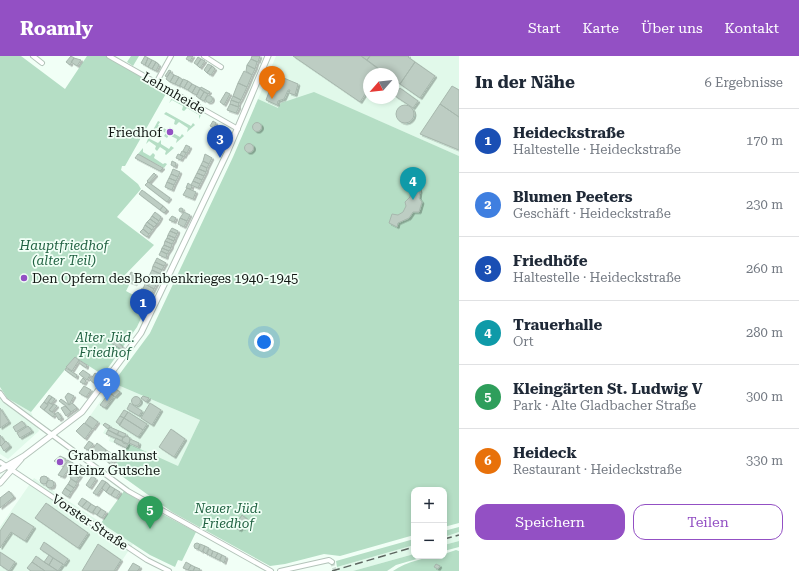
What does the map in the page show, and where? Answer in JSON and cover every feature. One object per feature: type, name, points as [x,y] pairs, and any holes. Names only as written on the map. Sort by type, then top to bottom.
[{"type":"street","points":[[32,56],[42,63]]},
{"type":"street","name":"Lehmheide","points":[[110,56],[238,130]]},
{"type":"street","points":[[156,82],[171,56]]},
{"type":"street","points":[[204,56],[221,67]]},
{"type":"street","points":[[0,470],[24,456],[84,410],[144,330],[238,130],[268,56]]},
{"type":"street","points":[[0,393],[5,400],[128,491],[271,571]]},
{"type":"street","points":[[0,482],[24,456]]},
{"type":"street","name":"Vorster Straße","points":[[0,462],[147,560],[169,571]]},
{"type":"street","points":[[280,571],[329,560],[332,562]]},
{"type":"shaded area","points":[[276,56],[459,56],[459,156],[375,119],[278,109],[258,99]]},
{"type":"shaded area","points":[[113,383],[200,420],[178,467],[128,445],[126,448],[109,441],[110,437],[103,433],[106,428],[90,416]]},
{"type":"shaded area","points":[[0,388],[7,398],[31,412],[39,431],[8,459],[0,454]]},
{"type":"shaded area","points":[[34,478],[133,544],[115,571],[0,571],[0,527]]},
{"type":"shaded area","points":[[459,532],[459,541],[447,544],[447,536]]},
{"type":"shaded area","points":[[411,546],[411,555],[353,571],[338,571],[337,567]]},
{"type":"green space","name":"Hauptfriedhof (alter Teil)","points":[[0,56],[21,56],[65,89],[87,56],[109,56],[168,90],[125,166],[122,166],[121,170],[138,184],[141,189],[117,217],[154,245],[122,278],[129,285],[126,291],[148,303],[137,327],[103,375],[75,357],[31,412],[7,398],[0,387]]},
{"type":"green space","points":[[131,56],[139,56],[133,66],[127,62]]},
{"type":"green space","name":"Neuer Jüd. Friedhof","points":[[314,92],[459,156],[459,523],[447,526],[447,487],[411,487],[411,536],[340,556],[324,554],[285,564],[270,566],[172,512],[112,469],[129,444],[178,466],[200,420],[113,383],[150,333],[233,157],[258,99],[278,108],[281,103]]},
{"type":"green space","points":[[172,98],[201,115],[199,119],[199,115],[187,108],[184,111],[182,110],[183,106],[172,100],[169,103]]},
{"type":"green space","points":[[166,112],[191,126],[193,123],[195,125],[187,132],[188,128],[179,122],[176,125],[174,124],[175,120],[164,114]]},
{"type":"green space","points":[[158,121],[160,122],[158,125],[167,130],[170,127],[172,129],[171,132],[180,137],[182,134],[184,136],[176,143],[177,139],[169,135],[167,138],[164,136],[166,133],[156,128],[153,130]]},
{"type":"green space","points":[[150,134],[150,139],[158,143],[161,140],[161,144],[169,149],[171,146],[174,148],[166,155],[166,151],[160,147],[157,151],[155,149],[156,146],[149,141],[146,144]]},
{"type":"green space","points":[[143,148],[143,152],[150,156],[153,153],[155,155],[154,158],[163,164],[167,164],[164,168],[138,154]]},
{"type":"green space","points":[[124,491],[153,509],[196,532],[182,561],[178,560],[175,567],[150,555],[101,523]]},
{"type":"green space","points":[[459,527],[459,532],[447,536],[447,530]]},
{"type":"green space","points":[[411,540],[411,546],[337,567],[336,561]]},
{"type":"green space","points":[[459,541],[459,547],[447,550],[447,544]]},
{"type":"green space","points":[[456,550],[459,551],[459,571],[393,571],[417,560],[447,559],[447,553]]},
{"type":"green space","points":[[411,555],[411,559],[417,559],[396,565],[387,571],[353,571]]},
{"type":"building","points":[[71,56],[74,58],[70,65],[66,62]]},
{"type":"building","points":[[145,56],[148,58],[145,65],[141,63]]},
{"type":"building","points":[[188,56],[193,56],[190,61],[186,59]]},
{"type":"building","points":[[252,56],[260,56],[258,62],[251,59]]},
{"type":"building","points":[[293,56],[361,56],[377,68],[363,68],[363,97],[360,102]]},
{"type":"building","points":[[361,56],[370,56],[367,60]]},
{"type":"building","points":[[370,56],[409,56],[408,57],[415,62],[400,84],[399,68],[378,68],[367,60]]},
{"type":"building","points":[[198,57],[201,59],[197,65],[194,63]]},
{"type":"building","points":[[74,58],[81,60],[77,66],[71,62]]},
{"type":"building","points":[[148,58],[152,60],[148,67],[145,65]]},
{"type":"building","points":[[201,59],[205,61],[200,68],[197,65]]},
{"type":"building","points":[[251,59],[257,62],[255,69],[247,65]]},
{"type":"building","points":[[152,60],[156,62],[152,69],[148,67]]},
{"type":"building","points":[[156,62],[159,65],[156,71],[152,69]]},
{"type":"building","points":[[415,62],[435,76],[420,98],[400,84]]},
{"type":"building","points":[[208,64],[212,66],[207,73],[204,70]]},
{"type":"building","points":[[247,65],[255,69],[252,75],[246,71]]},
{"type":"building","points":[[212,66],[215,69],[211,75],[207,73]]},
{"type":"building","points":[[169,70],[171,71],[167,77],[165,76]]},
{"type":"building","points":[[244,71],[252,75],[247,87],[238,83]]},
{"type":"building","points":[[170,72],[174,75],[170,82],[166,79]]},
{"type":"building","points":[[274,74],[298,84],[295,95],[289,93],[290,90],[288,90],[284,99],[278,101],[277,105],[266,100],[269,92],[271,92],[273,88],[276,89],[277,86],[270,83]]},
{"type":"building","points":[[174,75],[179,77],[175,84],[170,82]]},
{"type":"building","points":[[179,77],[183,80],[179,86],[175,84]]},
{"type":"building","points":[[183,79],[188,81],[184,88],[180,86]]},
{"type":"building","points":[[188,81],[192,84],[188,90],[184,88]]},
{"type":"building","points":[[238,83],[247,87],[241,100],[233,96]]},
{"type":"building","points":[[192,84],[196,86],[192,93],[188,90]]},
{"type":"building","points":[[272,84],[277,86],[276,89],[273,88],[271,92],[269,92]]},
{"type":"building","points":[[196,86],[200,88],[197,95],[192,93]]},
{"type":"building","points":[[452,86],[459,90],[459,117],[440,104]]},
{"type":"building","points":[[201,87],[210,92],[208,94],[200,89]]},
{"type":"building","points":[[400,88],[418,101],[413,108],[399,99]]},
{"type":"building","points":[[200,89],[204,92],[200,99],[196,96]]},
{"type":"building","points":[[204,92],[208,94],[204,101],[200,99]]},
{"type":"building","points":[[226,92],[230,94],[224,105],[220,102]]},
{"type":"building","points":[[209,95],[213,99],[209,103],[205,99]]},
{"type":"building","points":[[233,96],[241,100],[239,103],[231,100]]},
{"type":"building","points":[[231,100],[239,103],[238,107],[230,104]]},
{"type":"building","points":[[230,104],[239,107],[236,113],[227,110]]},
{"type":"building","points":[[440,104],[459,117],[459,150],[420,134]]},
{"type":"building","points":[[405,105],[411,108],[414,114],[411,120],[405,123],[399,120],[396,114],[399,108]]},
{"type":"building","points":[[213,121],[216,123],[214,128],[210,126]]},
{"type":"building","points":[[257,122],[262,127],[257,132],[252,127]]},
{"type":"building","points":[[217,129],[220,132],[217,135],[214,132]]},
{"type":"building","points":[[221,130],[225,134],[221,138],[217,134]]},
{"type":"building","points":[[249,143],[254,148],[249,153],[244,148]]},
{"type":"building","points":[[186,145],[190,147],[187,153],[183,151]]},
{"type":"building","points":[[182,151],[186,153],[184,157],[180,155]]},
{"type":"building","points":[[138,154],[163,168],[160,171],[135,158]]},
{"type":"building","points":[[178,154],[183,156],[181,160],[176,158]]},
{"type":"building","points":[[205,154],[212,158],[209,164],[203,161]]},
{"type":"building","points":[[172,161],[176,163],[175,167],[171,165]]},
{"type":"building","points":[[203,161],[209,164],[207,168],[201,165]]},
{"type":"building","points":[[201,165],[207,168],[206,172],[199,169]]},
{"type":"building","points":[[173,169],[180,172],[178,177],[171,174]]},
{"type":"building","points":[[199,169],[206,172],[204,176],[197,173]]},
{"type":"building","points":[[154,173],[156,175],[149,183],[147,181]]},
{"type":"building","points":[[197,173],[204,176],[202,180],[195,177]]},
{"type":"building","points":[[409,173],[418,177],[416,180],[420,191],[419,198],[422,202],[419,212],[413,212],[409,218],[398,223],[397,227],[389,223],[392,214],[398,215],[403,212],[406,206],[405,202],[410,197],[411,189],[406,182]]},
{"type":"building","points":[[171,174],[178,177],[176,181],[169,178]]},
{"type":"building","points":[[195,177],[202,180],[200,184],[193,181]]},
{"type":"building","points":[[169,178],[176,181],[174,185],[167,182]]},
{"type":"building","points":[[193,181],[200,184],[198,188],[191,185]]},
{"type":"building","points":[[148,182],[170,198],[167,202],[145,185]]},
{"type":"building","points":[[167,182],[174,185],[172,190],[165,187]]},
{"type":"building","points":[[188,183],[192,186],[191,189],[186,188]]},
{"type":"building","points":[[187,188],[196,192],[193,199],[183,195]]},
{"type":"building","points":[[142,190],[163,206],[160,210],[139,194]]},
{"type":"building","points":[[163,206],[167,210],[164,213],[160,210]]},
{"type":"building","points":[[179,208],[183,208],[183,212],[179,212]]},
{"type":"building","points":[[155,212],[161,217],[159,221],[152,216]]},
{"type":"building","points":[[184,212],[190,215],[187,221],[180,218]]},
{"type":"building","points":[[152,216],[159,221],[157,224],[150,219]]},
{"type":"building","points":[[172,216],[176,218],[174,222],[169,220]]},
{"type":"building","points":[[180,218],[187,221],[184,227],[178,224]]},
{"type":"building","points":[[150,219],[157,224],[154,227],[147,222]]},
{"type":"building","points":[[147,222],[154,227],[152,230],[145,225]]},
{"type":"building","points":[[145,225],[152,230],[149,234],[143,229]]},
{"type":"building","points":[[172,228],[178,231],[177,234],[170,231]]},
{"type":"building","points":[[143,229],[149,234],[147,237],[140,232]]},
{"type":"building","points":[[170,231],[177,234],[175,238],[168,235]]},
{"type":"building","points":[[168,235],[175,238],[174,241],[167,238]]},
{"type":"building","points":[[167,238],[174,241],[172,244],[165,241]]},
{"type":"building","points":[[165,241],[172,244],[171,248],[164,245]]},
{"type":"building","points":[[164,245],[171,248],[169,251],[162,248]]},
{"type":"building","points":[[162,248],[169,251],[167,254],[161,251]]},
{"type":"building","points":[[161,251],[167,254],[166,258],[159,255]]},
{"type":"building","points":[[157,258],[166,263],[164,266],[155,262]]},
{"type":"building","points":[[155,262],[164,266],[162,270],[153,266]]},
{"type":"building","points":[[153,266],[162,270],[160,274],[152,270]]},
{"type":"building","points":[[152,270],[161,274],[159,278],[150,274]]},
{"type":"building","points":[[131,272],[139,276],[135,284],[127,281]]},
{"type":"building","points":[[150,274],[159,278],[158,281],[149,277]]},
{"type":"building","points":[[149,277],[158,281],[156,285],[147,281]]},
{"type":"building","points":[[147,281],[156,285],[154,289],[145,284]]},
{"type":"building","points":[[145,284],[154,289],[152,293],[143,289]]},
{"type":"building","points":[[142,288],[152,293],[150,297],[140,292]]},
{"type":"building","points":[[114,339],[123,347],[121,349],[111,343]]},
{"type":"building","points":[[75,357],[79,360],[72,371],[66,367]]},
{"type":"building","points":[[79,360],[87,365],[86,368],[79,363]]},
{"type":"building","points":[[66,368],[77,375],[76,378],[65,370]]},
{"type":"building","points":[[83,370],[90,375],[87,380],[79,374]]},
{"type":"building","points":[[95,373],[100,377],[95,384],[90,380]]},
{"type":"building","points":[[83,378],[86,381],[84,384],[80,382]]},
{"type":"building","points":[[84,386],[91,390],[86,397],[79,393]]},
{"type":"building","points":[[113,387],[120,392],[115,397],[109,392]]},
{"type":"building","points":[[68,393],[74,396],[69,405],[65,397]]},
{"type":"building","points":[[109,393],[114,396],[105,408],[100,405]]},
{"type":"building","points":[[49,395],[52,397],[47,404],[44,402]]},
{"type":"building","points":[[136,396],[141,401],[136,406],[131,401]]},
{"type":"building","points":[[143,396],[149,398],[146,402],[141,398]]},
{"type":"building","points":[[52,397],[55,399],[51,404],[48,402]]},
{"type":"building","points":[[61,399],[69,405],[72,403],[77,408],[71,412],[59,401]]},
{"type":"building","points":[[44,402],[48,405],[44,410],[40,407]]},
{"type":"building","points":[[48,402],[53,405],[49,410],[55,414],[53,417],[44,410],[48,405]]},
{"type":"building","points":[[130,403],[142,411],[139,416],[127,409]]},
{"type":"building","points":[[150,403],[161,410],[152,425],[141,418]]},
{"type":"building","points":[[54,404],[57,406],[52,412],[49,410]]},
{"type":"building","points":[[65,406],[71,412],[66,416],[61,408]]},
{"type":"building","points":[[0,408],[9,422],[0,428]]},
{"type":"building","points":[[124,410],[128,412],[124,418],[120,416]]},
{"type":"building","points":[[58,412],[62,418],[59,420],[55,414]]},
{"type":"building","points":[[128,412],[147,424],[143,430],[124,418]]},
{"type":"building","points":[[90,416],[98,422],[93,429],[85,423]]},
{"type":"building","points":[[120,416],[124,418],[120,425],[116,422]]},
{"type":"building","points":[[124,418],[143,430],[138,437],[119,425]]},
{"type":"building","points":[[22,421],[26,426],[16,432],[13,427]]},
{"type":"building","points":[[84,423],[92,429],[85,439],[76,431]]},
{"type":"building","points":[[105,423],[110,426],[108,429],[103,425]]},
{"type":"building","points":[[28,426],[32,431],[20,438],[17,433]]},
{"type":"building","points":[[110,427],[119,431],[117,435],[108,430]]},
{"type":"building","points":[[171,429],[185,439],[174,457],[159,447]]},
{"type":"building","points":[[108,430],[123,437],[122,441],[106,434]]},
{"type":"building","points":[[119,431],[126,434],[124,438],[117,435]]},
{"type":"building","points":[[0,435],[5,442],[1,446],[0,445]]},
{"type":"building","points":[[126,436],[129,437],[129,443],[126,444],[123,443],[122,440],[123,437]]},
{"type":"building","points":[[116,438],[128,444],[126,448],[114,442]]},
{"type":"building","points":[[130,439],[139,443],[138,447],[129,443]]},
{"type":"building","points":[[6,441],[10,446],[4,451],[1,446]]},
{"type":"building","points":[[89,441],[93,444],[88,450],[84,448]]},
{"type":"building","points":[[97,443],[106,450],[102,457],[92,450]]},
{"type":"building","points":[[106,450],[117,457],[111,465],[102,457]]},
{"type":"building","name":"Grabmalkunst Heinz Gutsche","points":[[60,456],[66,459],[62,466],[54,461]]},
{"type":"building","points":[[68,460],[73,463],[63,477],[58,475]]},
{"type":"building","points":[[79,464],[85,468],[82,473],[76,469]]},
{"type":"building","points":[[76,469],[82,473],[79,478],[73,474]]},
{"type":"building","points":[[73,474],[79,478],[76,482],[70,478]]},
{"type":"building","points":[[42,476],[46,476],[48,480],[46,484],[42,484],[40,482],[40,478]]},
{"type":"building","points":[[92,476],[96,479],[90,488],[86,485]]},
{"type":"building","points":[[71,479],[77,483],[74,488],[68,484]]},
{"type":"building","points":[[48,480],[52,480],[54,484],[52,488],[48,488],[46,486],[46,482]]},
{"type":"building","points":[[102,480],[106,482],[97,495],[93,493]]},
{"type":"building","points":[[106,482],[110,486],[106,492],[102,488]]},
{"type":"building","points":[[68,484],[74,488],[71,492],[65,488]]},
{"type":"building","points":[[110,486],[115,489],[111,495],[106,492]]},
{"type":"building","points":[[65,488],[71,492],[68,497],[62,493]]},
{"type":"building","points":[[115,489],[120,492],[116,498],[111,495]]},
{"type":"building","points":[[9,491],[14,497],[0,508],[0,498]]},
{"type":"building","points":[[82,498],[87,501],[82,507],[78,504]]},
{"type":"building","points":[[87,501],[91,504],[87,510],[82,507]]},
{"type":"building","points":[[46,503],[88,533],[78,548],[35,518]]},
{"type":"building","points":[[91,504],[96,507],[92,513],[87,510]]},
{"type":"building","points":[[97,506],[101,509],[97,515],[93,512]]},
{"type":"building","points":[[101,509],[106,512],[102,518],[97,515]]},
{"type":"building","points":[[12,513],[34,527],[25,541],[11,532],[0,548],[0,531]]},
{"type":"building","points":[[242,515],[248,520],[244,528],[241,528],[240,530],[237,529],[238,527],[236,524]]},
{"type":"building","points":[[44,542],[68,559],[64,565],[40,549]]},
{"type":"building","points":[[197,543],[200,546],[197,549],[194,546]]},
{"type":"building","points":[[98,544],[121,560],[114,571],[82,571]]},
{"type":"building","points":[[200,544],[205,546],[202,552],[198,549]]},
{"type":"building","points":[[205,546],[209,548],[206,554],[203,551]]},
{"type":"building","points":[[209,549],[213,551],[211,556],[207,554]]},
{"type":"building","points":[[213,551],[218,553],[215,558],[211,556]]},
{"type":"building","points":[[0,552],[15,562],[9,571],[0,565]]},
{"type":"building","points":[[218,553],[222,555],[219,560],[215,558]]},
{"type":"building","points":[[49,555],[53,558],[49,565],[44,562]]},
{"type":"building","points":[[222,555],[226,557],[224,563],[220,560]]},
{"type":"building","points":[[36,556],[58,571],[45,571],[32,562]]},
{"type":"building","points":[[53,558],[63,564],[58,571],[49,565]]},
{"type":"building","points":[[32,562],[45,571],[31,571],[27,568]]},
{"type":"building","points":[[186,562],[191,565],[188,570],[183,568]]},
{"type":"building","points":[[133,563],[140,567],[139,569],[137,571],[128,571]]},
{"type":"building","points":[[436,564],[440,566],[438,569],[434,567]]},
{"type":"building","points":[[191,565],[195,567],[193,571],[188,570]]},
{"type":"building","points":[[195,567],[200,569],[199,571],[193,571]]},
{"type":"tunnel","points":[[332,562],[335,571]]},
{"type":"railway","points":[[447,538],[459,535]]},
{"type":"railway","points":[[332,571],[411,548]]},
{"type":"place","name":"Heideck","points":[[272,99]]},
{"type":"place","name":"Friedhof","points":[[170,132]]},
{"type":"place","name":"Friedhöfe","points":[[220,158]]},
{"type":"place","name":"Trauerhalle","points":[[413,200]]},
{"type":"place","name":"Den Opfern des Bombenkrieges 1940-1945","points":[[24,278]]},
{"type":"place","name":"Heideckstraße","points":[[143,322]]},
{"type":"place","name":"Blumen Peeters","points":[[107,401]]},
{"type":"place","name":"Grabmalkunst Heinz Gutsche","points":[[60,462]]},
{"type":"place","name":"Kleingärten St. Ludwig V","points":[[150,529]]},
{"type":"park label","name":"Alter Jüd. Friedhof","points":[[105,344]]}]
